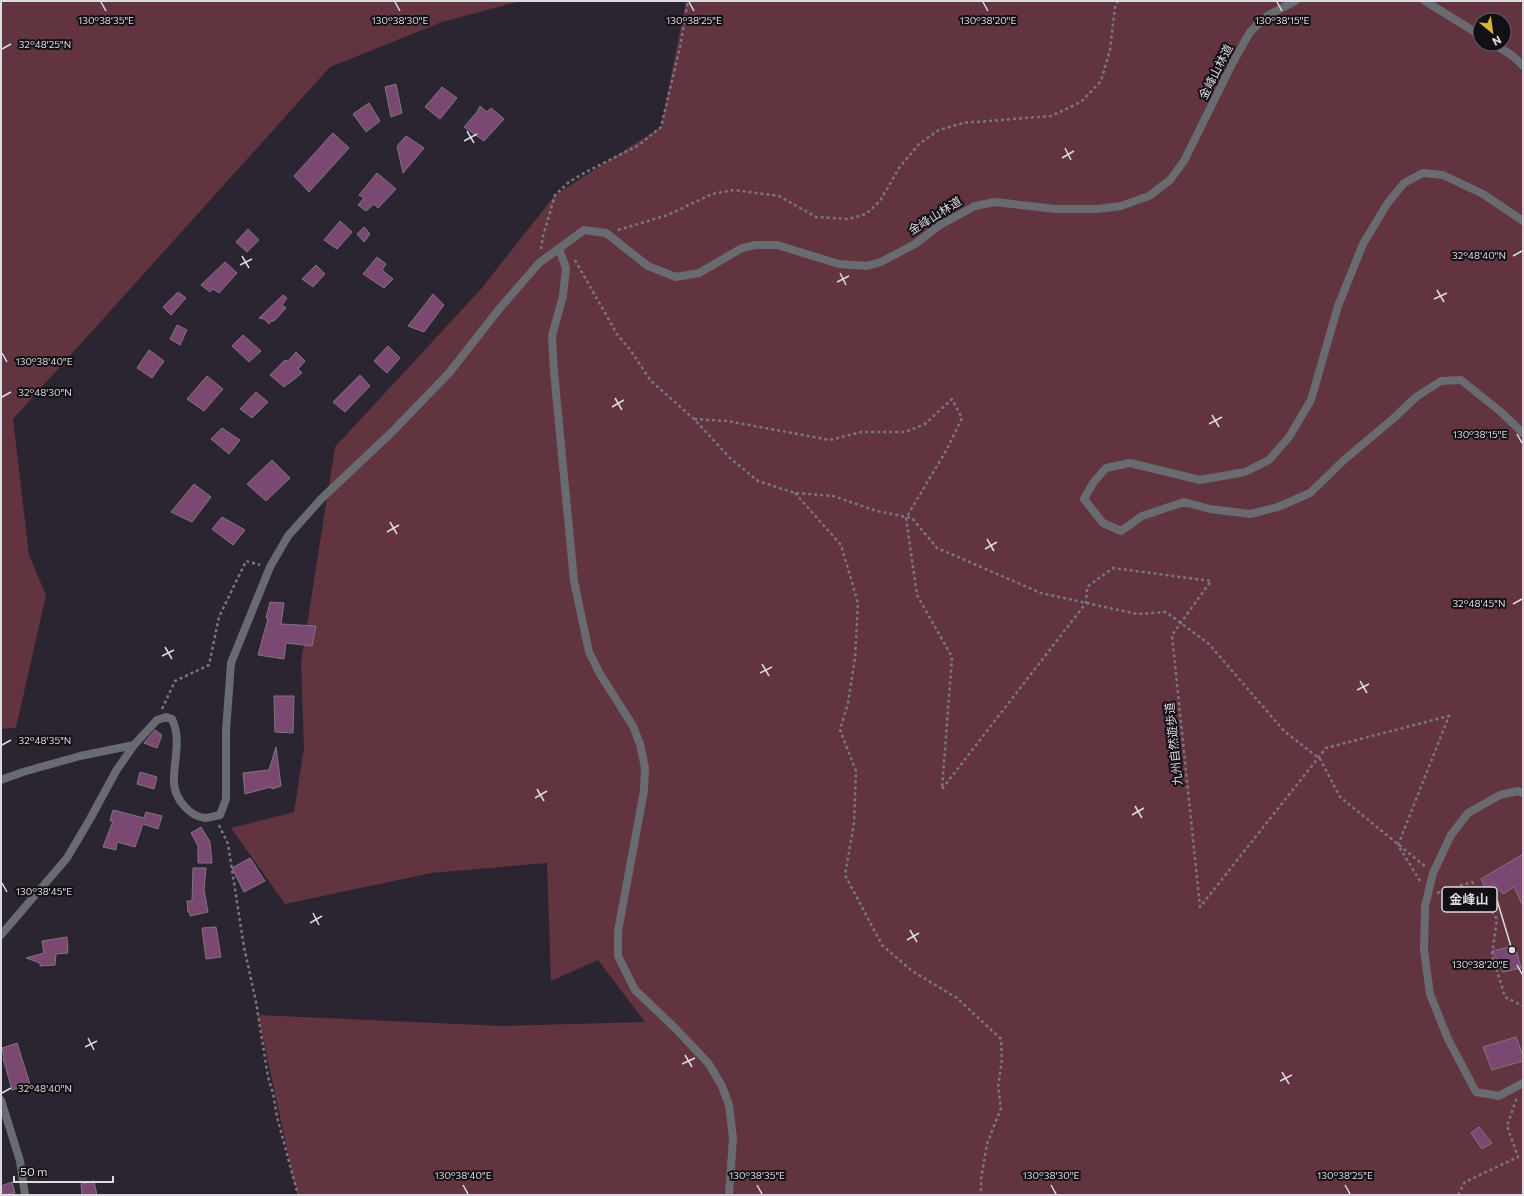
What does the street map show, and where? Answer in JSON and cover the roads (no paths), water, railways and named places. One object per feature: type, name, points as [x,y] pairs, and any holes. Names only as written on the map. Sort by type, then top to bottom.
[{"type":"street","name":"金峰山林道","points":[[559,249],[584,230],[606,233],[648,266],[676,277],[699,273],[742,248],[756,245],[777,245],[839,264],[866,266],[881,262],[915,244],[940,225],[975,206],[995,202],[1056,209],[1098,209],[1121,206],[1149,196],[1170,180],[1184,161],[1232,64],[1250,32],[1267,16],[1295,1]]},
{"type":"street","points":[[1425,1],[1472,30]]},
{"type":"street","points":[[1507,52],[1523,66]]},
{"type":"street","points":[[1523,221],[1483,194],[1443,175],[1422,173],[1404,183],[1387,204],[1363,244],[1338,306],[1311,400],[1289,437],[1269,460],[1245,472],[1200,480],[1130,463],[1106,468],[1093,483],[1084,499],[1103,523],[1121,531],[1142,516],[1184,502],[1210,509],[1250,514],[1278,507],[1310,493],[1344,460],[1394,418],[1416,397],[1441,381],[1461,380],[1523,432]]},
{"type":"street","points":[[1,935],[67,858],[116,771],[134,745],[157,720],[166,717],[172,719],[175,724],[177,748],[174,785],[181,802],[190,813],[205,818],[220,815],[226,799],[226,731],[231,663],[270,568],[288,536],[449,373],[500,308],[539,263],[559,249],[566,268],[563,296],[552,336],[554,372],[574,581],[589,652],[600,674],[633,726],[640,744],[645,768],[644,791],[618,931],[618,956],[636,990],[709,1064],[722,1086],[729,1105],[733,1138],[728,1195]]},
{"type":"street","points":[[1,780],[23,772],[80,756],[134,745]]},
{"type":"street","points":[[1522,1084],[1499,1096],[1476,1092],[1465,1073],[1448,1040],[1430,994],[1424,950],[1424,906],[1426,894],[1433,873],[1451,835],[1468,813],[1500,795],[1518,792],[1523,793]]},
{"type":"street","points":[[1,1100],[20,1161],[26,1195]]},
{"type":"place","name":"金峰山","points":[[1512,950]]}]
